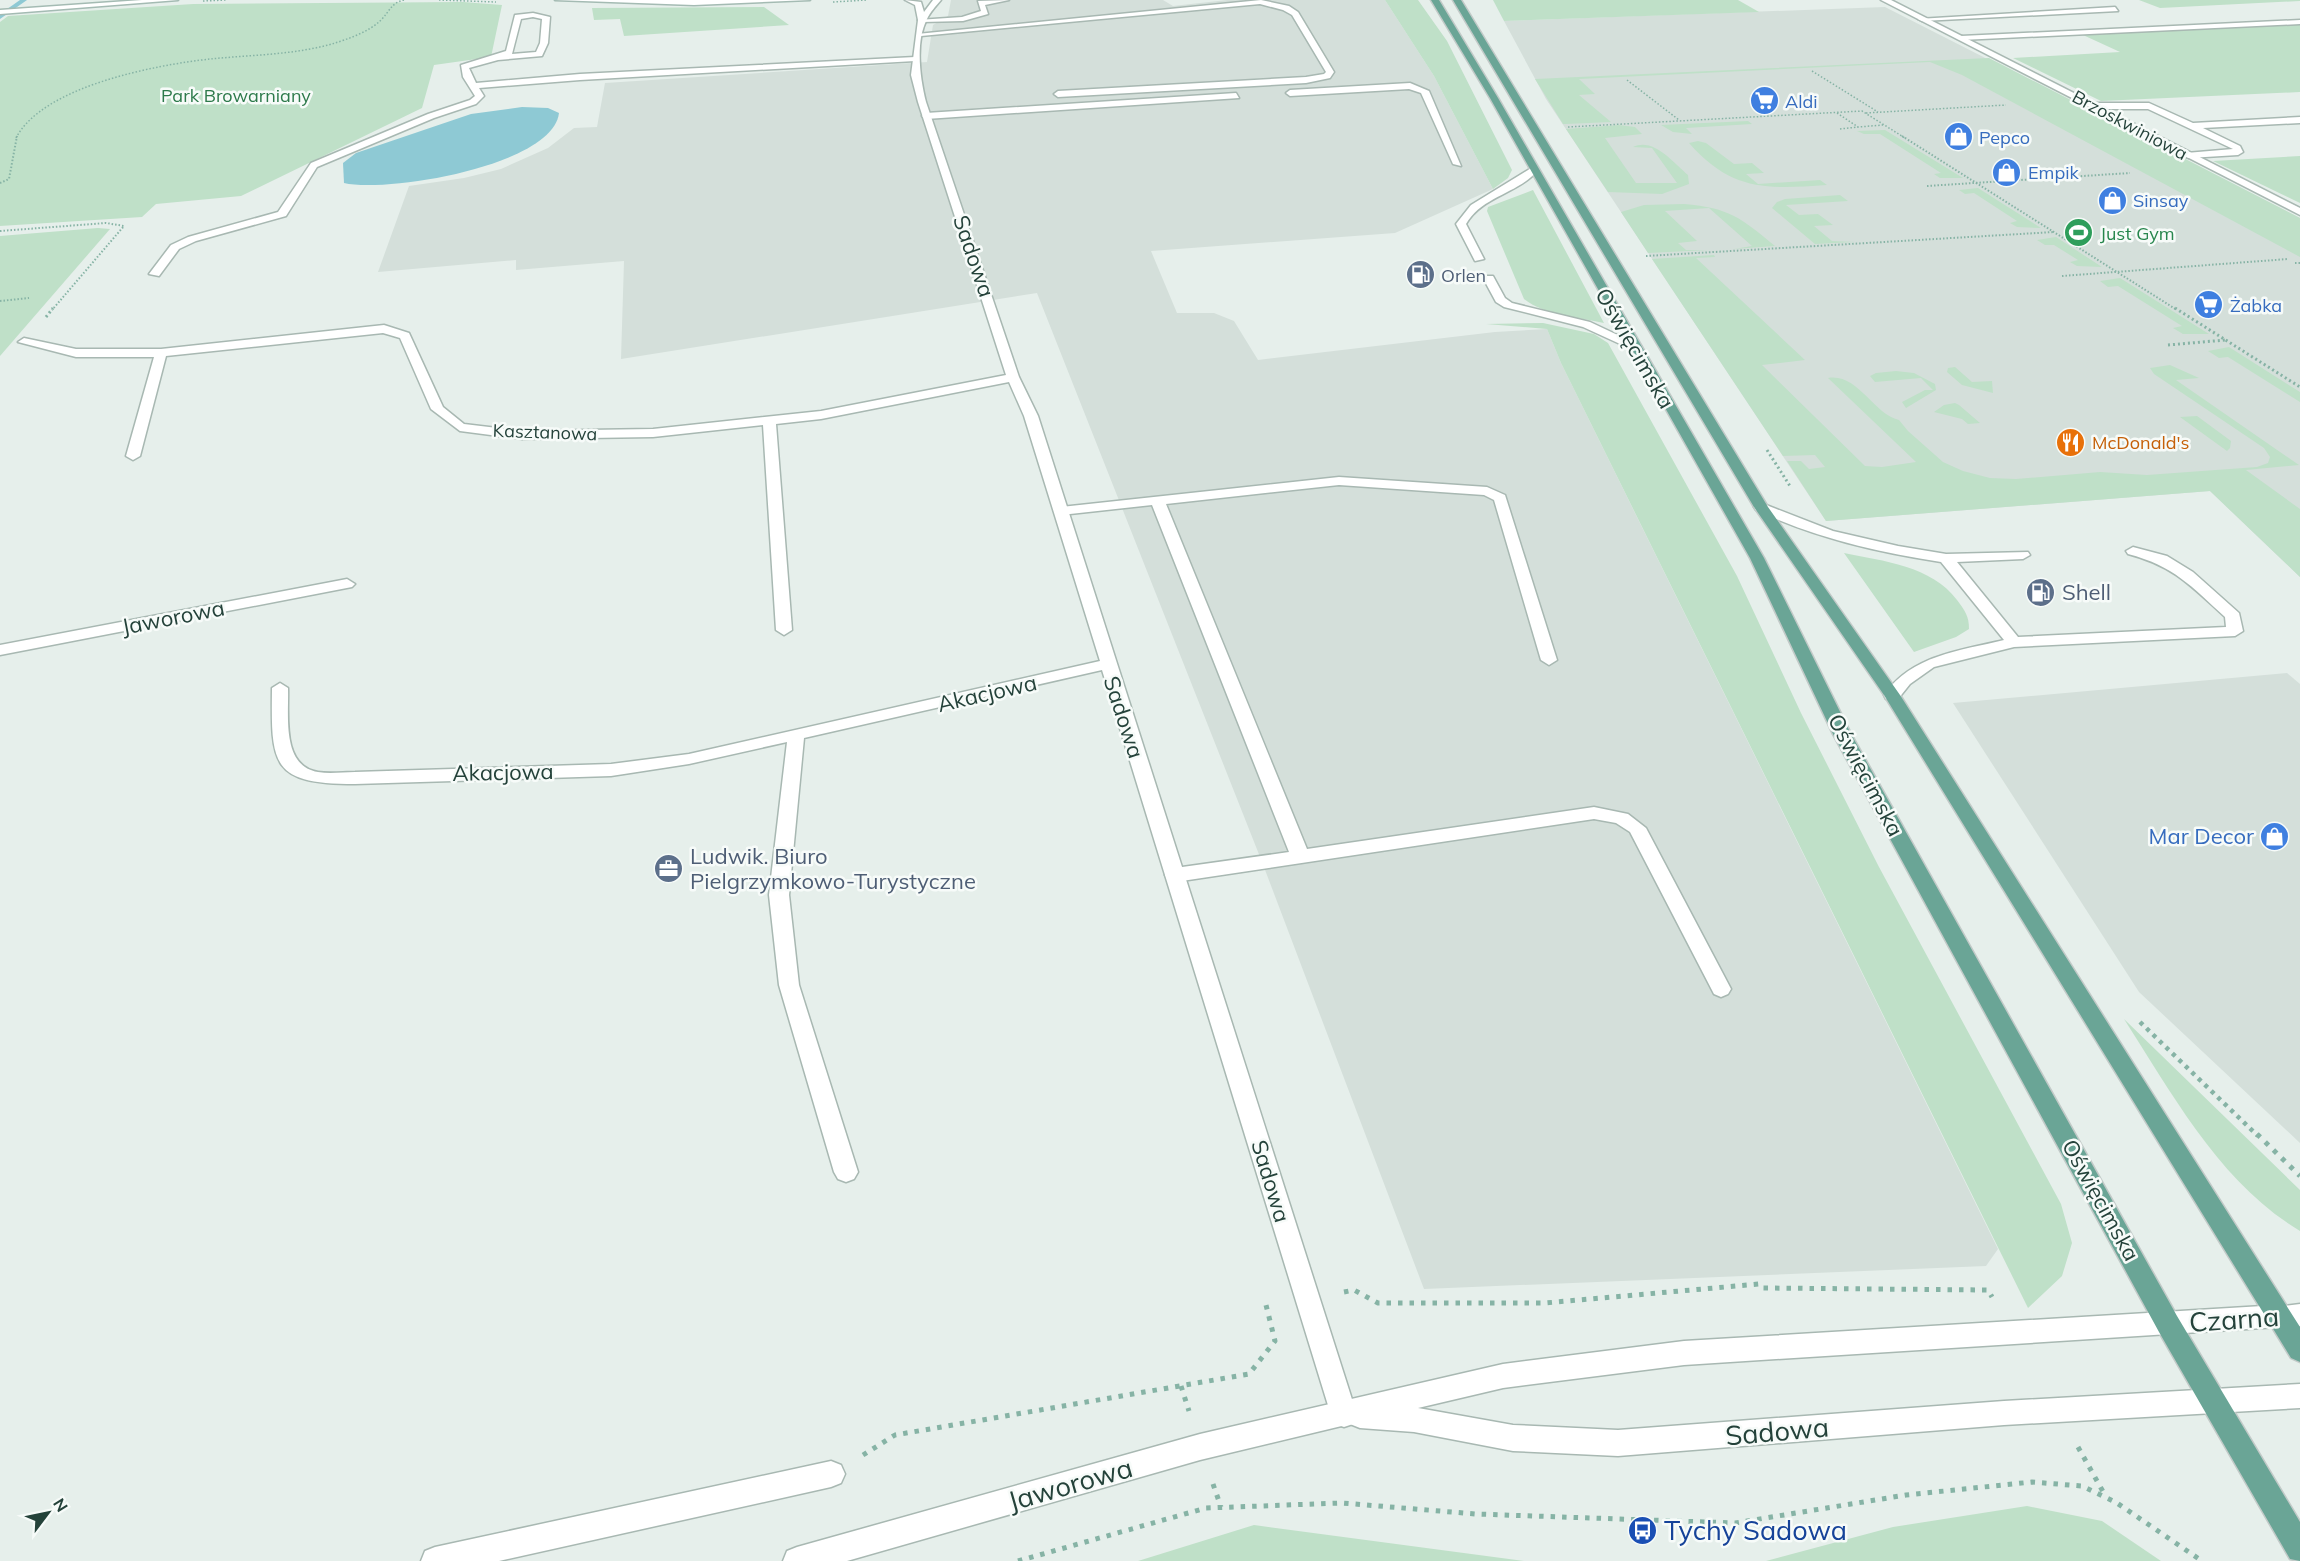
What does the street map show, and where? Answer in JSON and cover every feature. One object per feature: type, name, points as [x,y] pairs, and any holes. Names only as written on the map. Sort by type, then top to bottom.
[{"type":"main road","name":"Oświęcimska","points":[[1435,0],[1494,98],[1533,170],[1757,558],[1842,734],[2168,1324],[2300,1549]]},
{"type":"main road","name":"Oświęcimska","points":[[1457,0],[1506,86],[1761,507],[1892,695],[2290,1316],[2300,1350]]},
{"type":"street","points":[[0,12],[174,0]]},
{"type":"street","points":[[559,0],[694,3],[806,0]]},
{"type":"street","points":[[909,0],[918,4],[922,27]]},
{"type":"street","name":"Sadowa","points":[[937,0],[922,27],[915,59],[915,75],[926,116],[1013,377],[1031,416],[1344,1415],[1414,1420],[1513,1438],[1618,1443],[2212,1399]]},
{"type":"street","points":[[922,27],[985,12],[981,3],[1005,0]]},
{"type":"street","name":"Brzoskwiniowa","points":[[1884,0],[2096,106],[2300,212]]},
{"type":"street","points":[[922,27],[1260,2],[1286,8],[1295,14],[1330,72],[1327,76],[1306,80],[1058,94]]},
{"type":"street","name":"Brzoskwiniowa","points":[[1922,19],[2115,9]]},
{"type":"street","points":[[155,274],[175,247],[192,239],[282,214],[292,205],[303,175],[314,165],[432,116],[473,102],[480,96],[467,77],[464,67],[498,58],[539,54],[544,43],[546,17],[533,15],[516,18],[510,52],[498,58]]},
{"type":"street","name":"Brzoskwiniowa","points":[[1961,38],[2300,22]]},
{"type":"street","points":[[474,86],[580,77],[915,59]]},
{"type":"street","points":[[1280,94],[1419,87],[1425,91],[1458,164]]},
{"type":"street","points":[[926,116],[1245,96]]},
{"type":"street","points":[[2096,106],[2143,105],[2237,148],[2238,152],[2189,155]]},
{"type":"street","points":[[2192,126],[2300,120]]},
{"type":"street","points":[[1479,259],[1461,224],[1466,212],[1525,180],[1533,170]]},
{"type":"street","points":[[1488,278],[1500,300],[1508,305],[1532,313],[1586,324],[1635,346]]},
{"type":"street","name":"Kasztanowa","points":[[24,342],[76,353],[162,353],[384,329],[405,336],[437,410],[460,427],[522,435],[653,433],[821,415],[1013,377]]},
{"type":"street","points":[[134,456],[162,353]]},
{"type":"street","points":[[769,421],[784,630]]},
{"type":"street","points":[[1061,511],[1339,481],[1487,491],[1500,498],[1549,660]]},
{"type":"street","points":[[1157,500],[1300,856]]},
{"type":"street","points":[[1761,507],[1796,525],[1884,550],[1946,558],[2023,555]]},
{"type":"street","points":[[1892,695],[1904,680],[1928,664],[2014,642],[2235,631],[2234,616],[2172,562],[2148,552],[2133,551]]},
{"type":"street","points":[[1946,558],[2014,642]]},
{"type":"street","name":"Jaworowa","points":[[0,650],[347,584]]},
{"type":"street","name":"Akacjowa","points":[[280,688],[281,752],[297,771],[315,778],[611,770],[690,759],[1107,664]]},
{"type":"street","points":[[796,736],[779,896],[788,974],[846,1172]]},
{"type":"street","points":[[1175,875],[1594,813],[1621,818],[1637,828],[1721,989]]},
{"type":"street","name":"Czarna","points":[[2168,1324],[2290,1316]]},
{"type":"street","points":[[1344,1415],[1503,1376],[1684,1353],[1962,1334],[2168,1324]]},
{"type":"street","points":[[2212,1399],[2300,1396]]},
{"type":"street","name":"Jaworowa","points":[[797,1561],[1200,1447],[1344,1415]]},
{"type":"street","points":[[435,1561],[831,1474]]},
{"type":"path","points":[[0,183],[9,178],[14,144],[20,131],[43,108],[127,76],[187,62],[259,56],[350,38],[383,21],[395,2],[404,0]]},
{"type":"path","points":[[1812,71],[1878,112]]},
{"type":"path","points":[[1627,80],[1679,121]]},
{"type":"path","points":[[1559,127],[2006,105]]},
{"type":"path","points":[[1837,112],[1858,126]]},
{"type":"path","points":[[1865,113],[2300,387]]},
{"type":"path","points":[[1840,129],[1884,125]]},
{"type":"path","points":[[1927,186],[2130,173]]},
{"type":"path","points":[[0,231],[106,223],[124,226],[24,342]]},
{"type":"path","points":[[1648,266],[1642,256],[2054,232]]},
{"type":"path","points":[[2062,276],[2288,259]]},
{"type":"path","points":[[2295,263],[2300,263]]},
{"type":"path","points":[[0,301],[29,298]]},
{"type":"path","points":[[2168,345],[2226,340]]},
{"type":"path","points":[[1763,444],[1821,533]]},
{"type":"path","points":[[2135,1018],[2300,1176]]},
{"type":"path","points":[[1018,1561],[1206,1508],[1342,1503],[1476,1514],[1735,1523],[1906,1495],[2032,1482],[2082,1486],[2117,1503],[2202,1561]]},
{"type":"shaded area","points":[[951,0],[1163,0],[1173,6],[1227,0],[1385,0],[1434,76],[1493,189],[1395,233],[1151,251],[1177,313],[1214,313],[1234,321],[1258,360],[1495,332],[1547,329],[1561,363],[1998,1249],[1986,1266],[1424,1289],[1262,862],[1037,293],[621,359],[624,261],[516,270],[516,260],[378,272],[409,186],[464,178],[501,169],[548,148],[574,128],[597,127],[605,83],[927,62],[933,25],[948,16]]},
{"type":"shaded area","points":[[1885,7],[2300,218],[2300,577],[2210,491],[1826,521],[1546,99],[1504,21]]},
{"type":"shaded area","points":[[2287,673],[2300,684],[2300,1143],[2139,992],[1953,703]]},
{"type":"green space","points":[[1385,0],[1418,0],[1447,41],[1512,170],[1508,178],[1493,189],[1434,76]]},
{"type":"green space","points":[[1493,0],[1738,0],[1759,12],[1504,21]]},
{"type":"green space","points":[[2139,0],[2300,0],[2300,1],[2160,8]]},
{"type":"green space","name":"Park Browarniany","points":[[463,2],[502,5],[491,57],[434,65],[422,108],[241,196],[156,204],[142,217],[0,226],[0,22],[8,16],[193,4]]},
{"type":"green space","points":[[764,7],[789,25],[624,36],[620,19],[594,20],[592,8]]},
{"type":"green space","points":[[2300,24],[2300,92],[2101,101],[2013,58],[2120,52],[2083,35]]},
{"type":"green space","points":[[1989,58],[2300,218],[2300,257],[1962,75],[1930,62],[1579,79],[1595,94],[1579,95],[1611,122],[1566,124],[1563,124],[1535,79]]},
{"type":"green space","points":[[1748,121],[1752,124],[1686,128],[1692,134],[1673,132],[1661,125]]},
{"type":"green space","points":[[1619,125],[1635,127],[1642,134],[1605,138],[1636,183],[1677,183],[1652,148],[1633,147],[1648,145],[1662,152],[1688,175],[1689,184],[1662,194],[1608,192],[1566,129]]},
{"type":"green space","points":[[1885,130],[1963,178],[1940,178],[1934,174],[1941,173],[1880,134],[1864,134],[1857,131]]},
{"type":"green space","points":[[1698,141],[1706,143],[1734,164],[1752,163],[1764,173],[1746,174],[1758,184],[1820,180],[1827,185],[1769,186],[1752,184],[1736,179],[1720,171],[1689,143]]},
{"type":"green space","points":[[2300,156],[2300,203],[2213,161]]},
{"type":"green space","points":[[1978,188],[2041,228],[2017,227],[2010,223],[2017,221],[1974,193],[1965,194],[1959,190]]},
{"type":"green space","points":[[1533,190],[1604,323],[1542,309],[1524,299],[1487,211],[1488,207]]},
{"type":"green space","points":[[1840,195],[1848,201],[1786,205],[1799,215],[1818,214],[1833,225],[1814,226],[1832,241],[1855,242],[1815,244],[1772,208],[1777,202],[1785,199]]},
{"type":"green space","points":[[1684,204],[1713,208],[1734,216],[1775,246],[1734,249],[1752,246],[1709,208],[1665,211],[1697,241],[1678,243],[1686,250],[1708,250],[1648,253],[1621,212],[1644,205]]},
{"type":"green space","points":[[110,229],[0,356],[0,236]]},
{"type":"green space","points":[[2056,237],[2102,267],[2077,266],[2070,262],[2078,260],[2054,245],[2045,245],[2037,240]]},
{"type":"green space","points":[[1714,255],[1715,257],[1696,258],[1805,360],[1762,365],[1865,466],[1882,467],[1916,462],[1828,378],[1839,378],[1857,388],[1881,410],[1899,420],[1943,462],[1963,471],[1990,478],[2016,479],[2100,472],[2147,475],[2257,467],[2268,463],[2270,457],[2264,448],[2154,374],[2150,368],[2170,365],[2199,378],[2176,380],[2299,465],[2246,470],[2300,509],[2300,577],[2210,491],[1826,521],[1787,461],[1801,461],[1809,469],[1825,467],[1815,455],[1783,456],[1652,259]]},
{"type":"green space","points":[[2120,278],[2209,334],[2183,334],[2173,328],[2182,326],[2118,286],[2108,287],[2100,281]]},
{"type":"green space","points":[[1543,323],[1594,334],[1608,343],[1737,576],[1801,713],[1879,867],[2061,1204],[2072,1243],[2062,1276],[2028,1308],[1561,363],[1547,329],[1486,324]]},
{"type":"green space","points":[[2229,347],[2300,392],[2300,402],[2228,357],[2219,358],[2208,351]]},
{"type":"green space","points":[[1955,367],[1972,382],[1992,381],[1993,393],[1962,385],[1947,372],[1948,368]]},
{"type":"green space","points":[[1896,371],[1914,373],[1935,384],[1936,390],[1906,408],[1902,402],[1925,390],[1933,390],[1921,378],[1875,382],[1870,376],[1876,373]]},
{"type":"green space","points":[[1955,403],[1980,423],[1968,424],[1962,419],[1934,412],[1944,405]]},
{"type":"green space","points":[[2197,416],[2231,441],[2227,451],[2180,417]]},
{"type":"green space","points":[[1844,553],[1890,562],[1921,572],[1934,579],[1947,589],[1962,607],[1969,629],[1956,637],[1914,652]]},
{"type":"green space","points":[[2124,1019],[2300,1190],[2300,1231],[2271,1211],[2222,1163],[2180,1107]]},
{"type":"green space","points":[[2027,1506],[2102,1521],[2161,1561],[1766,1561],[1893,1527]]},
{"type":"green space","points":[[1254,1525],[1524,1561],[1138,1561]]},
{"type":"water","points":[[522,107],[548,108],[559,113],[550,132],[529,148],[499,161],[465,172],[394,184],[344,183],[343,163],[356,153],[471,114]]},
{"type":"waterway","points":[[0,17],[24,0]]},
{"type":"place","name":"Aldi","points":[[1764,101]]},
{"type":"place","name":"Pepco","points":[[1958,137]]},
{"type":"place","name":"Empik","points":[[2007,172]]},
{"type":"place","name":"Sinsay","points":[[2112,200]]},
{"type":"place","name":"Just Gym","points":[[2079,233]]},
{"type":"place","name":"Orlen","points":[[1420,275]]},
{"type":"place","name":"Żabka","points":[[2209,305]]},
{"type":"place","name":"McDonald's","points":[[2071,442]]},
{"type":"place","name":"Shell","points":[[2041,592]]},
{"type":"place","name":"Mar Decor","points":[[2275,836]]},
{"type":"place","name":"Ludwik. Biuro Pielgrzymkowo-Turystyczne","points":[[669,869]]},
{"type":"place","name":"Tychy Sadowa","points":[[1643,1530]]}]
